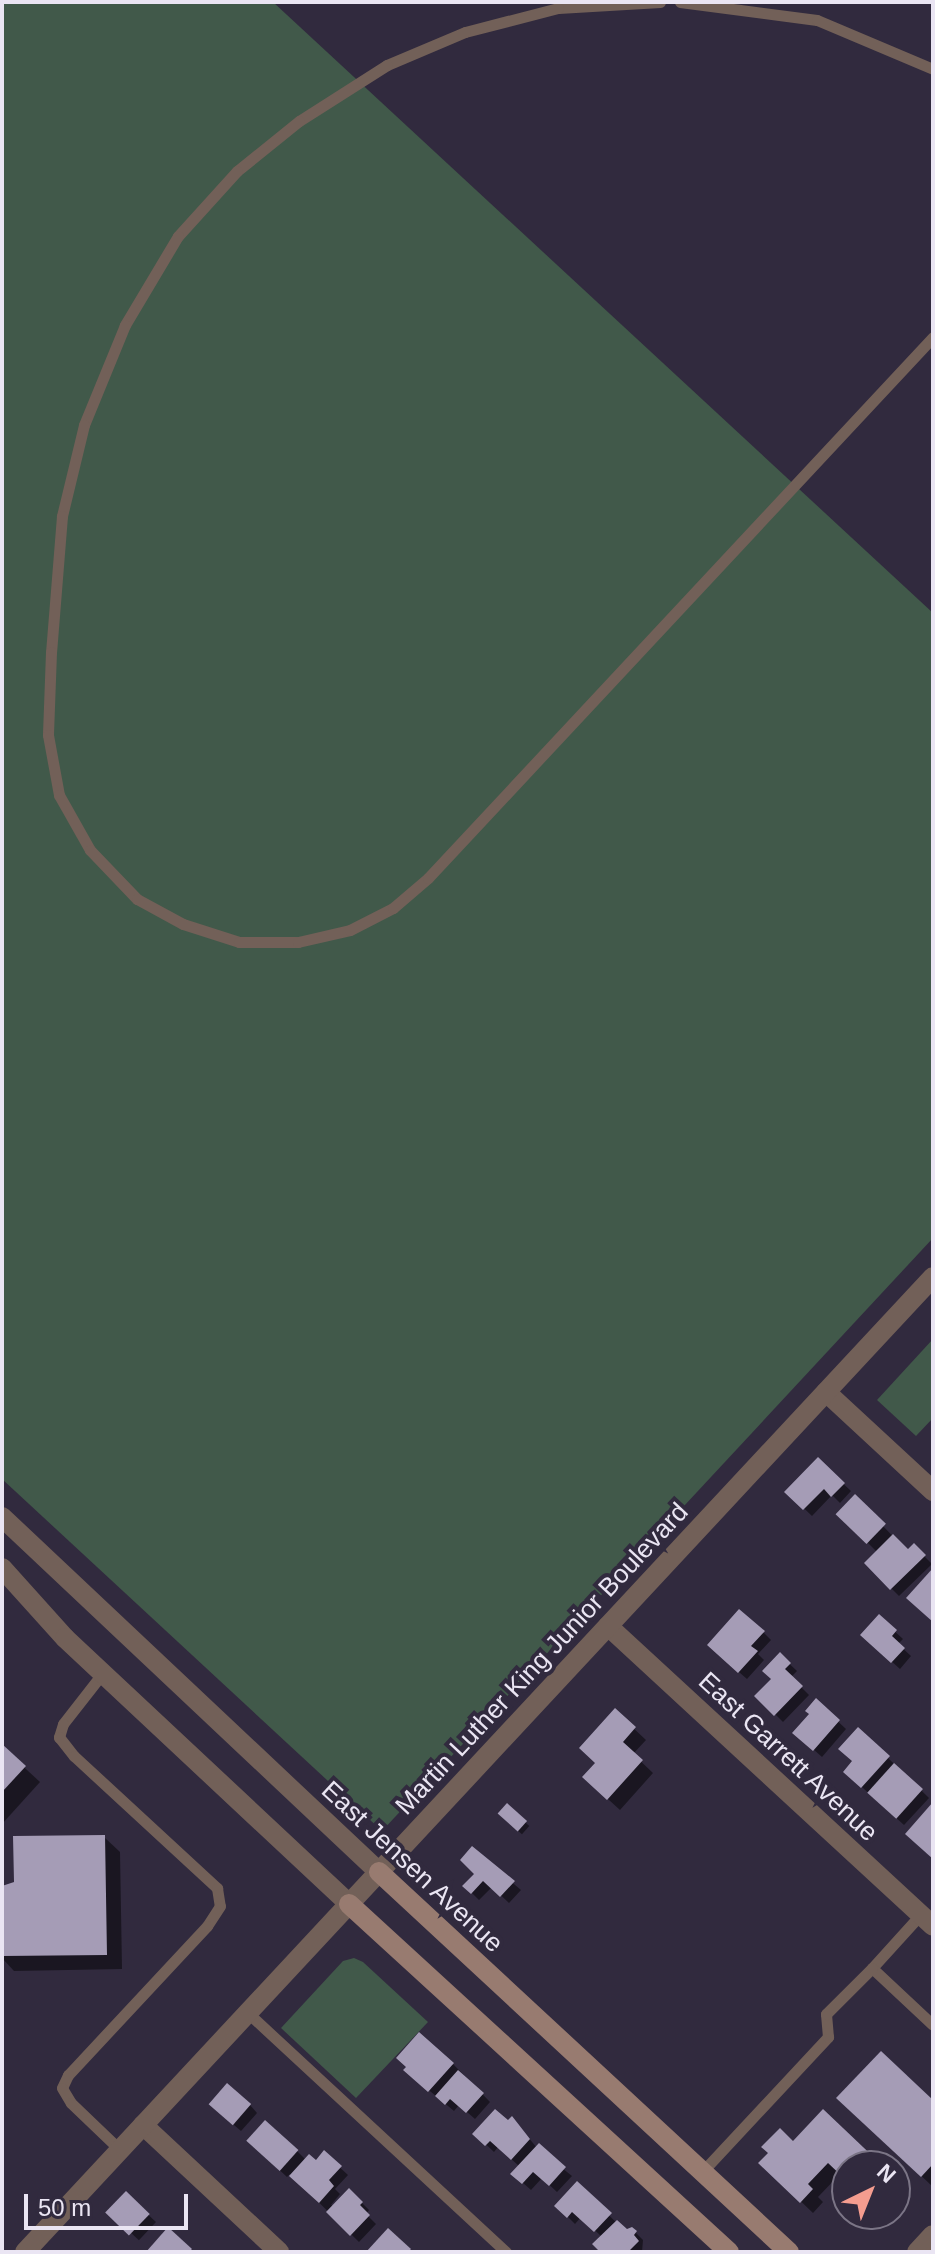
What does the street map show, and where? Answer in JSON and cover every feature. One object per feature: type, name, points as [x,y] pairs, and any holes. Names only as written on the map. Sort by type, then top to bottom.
[{"type":"main road","name":"East Jensen Avenue","points":[[379,1872],[789,2252]]},
{"type":"main road","points":[[349,1904],[729,2252]]},
{"type":"street","name":"Martin Luther King Junior Boulevard","points":[[25,2252],[933,1277]]},
{"type":"street","points":[[826,1392],[933,1491]]},
{"type":"street","name":"East Jensen Avenue","points":[[2,1517],[379,1872]]},
{"type":"street","points":[[2,1568],[102,1674],[349,1904]]},
{"type":"street","name":"East Garrett Avenue","points":[[608,1626],[927,1920]]},
{"type":"street","points":[[143,2125],[279,2252]]},
{"type":"street","points":[[917,2252],[933,2235]]},
{"type":"lane","points":[[660,2],[558,8],[465,32],[387,65],[299,121],[237,171],[178,236],[125,325],[84,425],[62,516],[48,735],[59,795],[90,850],[137,899],[183,924],[239,942],[298,942],[350,930],[393,908],[428,878],[933,337]]},
{"type":"lane","points":[[680,2],[817,20],[933,69]]},
{"type":"lane","points":[[102,1674],[63,1724],[59,1737],[74,1756],[217,1888],[220,1906],[207,1926],[68,2075],[62,2088],[71,2103],[120,2150]]},
{"type":"lane","points":[[702,2172],[828,2037],[826,2014],[927,1920]]},
{"type":"lane","points":[[872,1968],[933,2025]]},
{"type":"lane","points":[[248,2013],[506,2252]]},
{"type":"green space","points":[[2,2],[273,2],[933,613],[933,1238],[382,1831],[2,1479]]},
{"type":"green space","points":[[933,1339],[933,1418],[916,1436],[877,1400]]},
{"type":"green space","points":[[354,1958],[363,1962],[428,2022],[356,2098],[281,2028],[343,1961]]},
{"type":"building","points":[[818,1457],[845,1483],[831,1497],[824,1489],[803,1510],[784,1492]]},
{"type":"building","points":[[855,1494],[886,1524],[866,1544],[836,1514]]},
{"type":"building","points":[[893,1534],[908,1549],[914,1543],[926,1555],[890,1590],[864,1563]]},
{"type":"building","points":[[933,1568],[933,1622],[906,1598]]},
{"type":"building","points":[[739,1609],[765,1631],[751,1646],[758,1651],[738,1673],[707,1645]]},
{"type":"building","points":[[879,1614],[897,1630],[892,1636],[905,1648],[891,1663],[860,1635]]},
{"type":"building","points":[[780,1652],[791,1663],[785,1669],[803,1686],[774,1716],[754,1696],[771,1679],[762,1671]]},
{"type":"building","points":[[816,1698],[840,1720],[813,1751],[792,1733],[809,1714],[805,1711]]},
{"type":"building","points":[[615,1708],[636,1727],[623,1742],[643,1760],[607,1800],[582,1777],[595,1763],[579,1748]]},
{"type":"building","points":[[858,1727],[890,1756],[861,1788],[843,1772],[852,1761],[838,1749]]},
{"type":"building","points":[[2,1744],[26,1766],[2,1792]]},
{"type":"building","points":[[894,1763],[923,1789],[896,1819],[867,1793]]},
{"type":"building","points":[[933,1802],[933,1859],[905,1834]]},
{"type":"building","points":[[507,1803],[527,1821],[518,1831],[498,1813]]},
{"type":"building","points":[[105,1835],[107,1955],[2,1956],[2,1886],[14,1882],[13,1836]]},
{"type":"building","points":[[472,1846],[515,1881],[500,1897],[483,1881],[471,1894],[462,1886],[474,1874],[460,1860]]},
{"type":"building","points":[[419,2032],[454,2063],[428,2092],[403,2070],[406,2067],[396,2058]]},
{"type":"building","points":[[881,2051],[933,2100],[933,2164],[921,2177],[911,2168],[911,2150],[892,2150],[836,2098]]},
{"type":"building","points":[[458,2070],[484,2093],[466,2113],[450,2099],[445,2105],[435,2096]]},
{"type":"building","points":[[227,2083],[251,2104],[233,2125],[209,2104]]},
{"type":"building","points":[[495,2109],[508,2120],[512,2116],[530,2139],[511,2160],[490,2141],[485,2146],[472,2134]]},
{"type":"building","points":[[823,2109],[866,2150],[831,2150],[831,2166],[828,2163],[808,2184],[813,2189],[800,2203],[758,2163],[768,2153],[761,2147],[780,2128],[793,2141]]},
{"type":"building","points":[[265,2120],[298,2150],[280,2171],[246,2141]]},
{"type":"building","points":[[539,2143],[566,2167],[549,2186],[533,2172],[522,2184],[510,2174]]},
{"type":"building","points":[[324,2150],[342,2166],[329,2180],[334,2186],[319,2203],[289,2176],[309,2154],[316,2160]]},
{"type":"building","points":[[577,2181],[612,2213],[594,2232],[572,2212],[567,2218],[554,2206]]},
{"type":"building","points":[[349,2188],[363,2202],[360,2205],[370,2215],[350,2236],[326,2212]]},
{"type":"building","points":[[126,2191],[150,2214],[129,2236],[105,2213]]},
{"type":"building","points":[[617,2220],[627,2229],[632,2227],[637,2231],[634,2235],[639,2241],[628,2252],[600,2252],[592,2244]]},
{"type":"building","points":[[168,2227],[192,2249],[189,2252],[146,2252]]},
{"type":"building","points":[[388,2228],[411,2249],[408,2252],[366,2252]]}]
